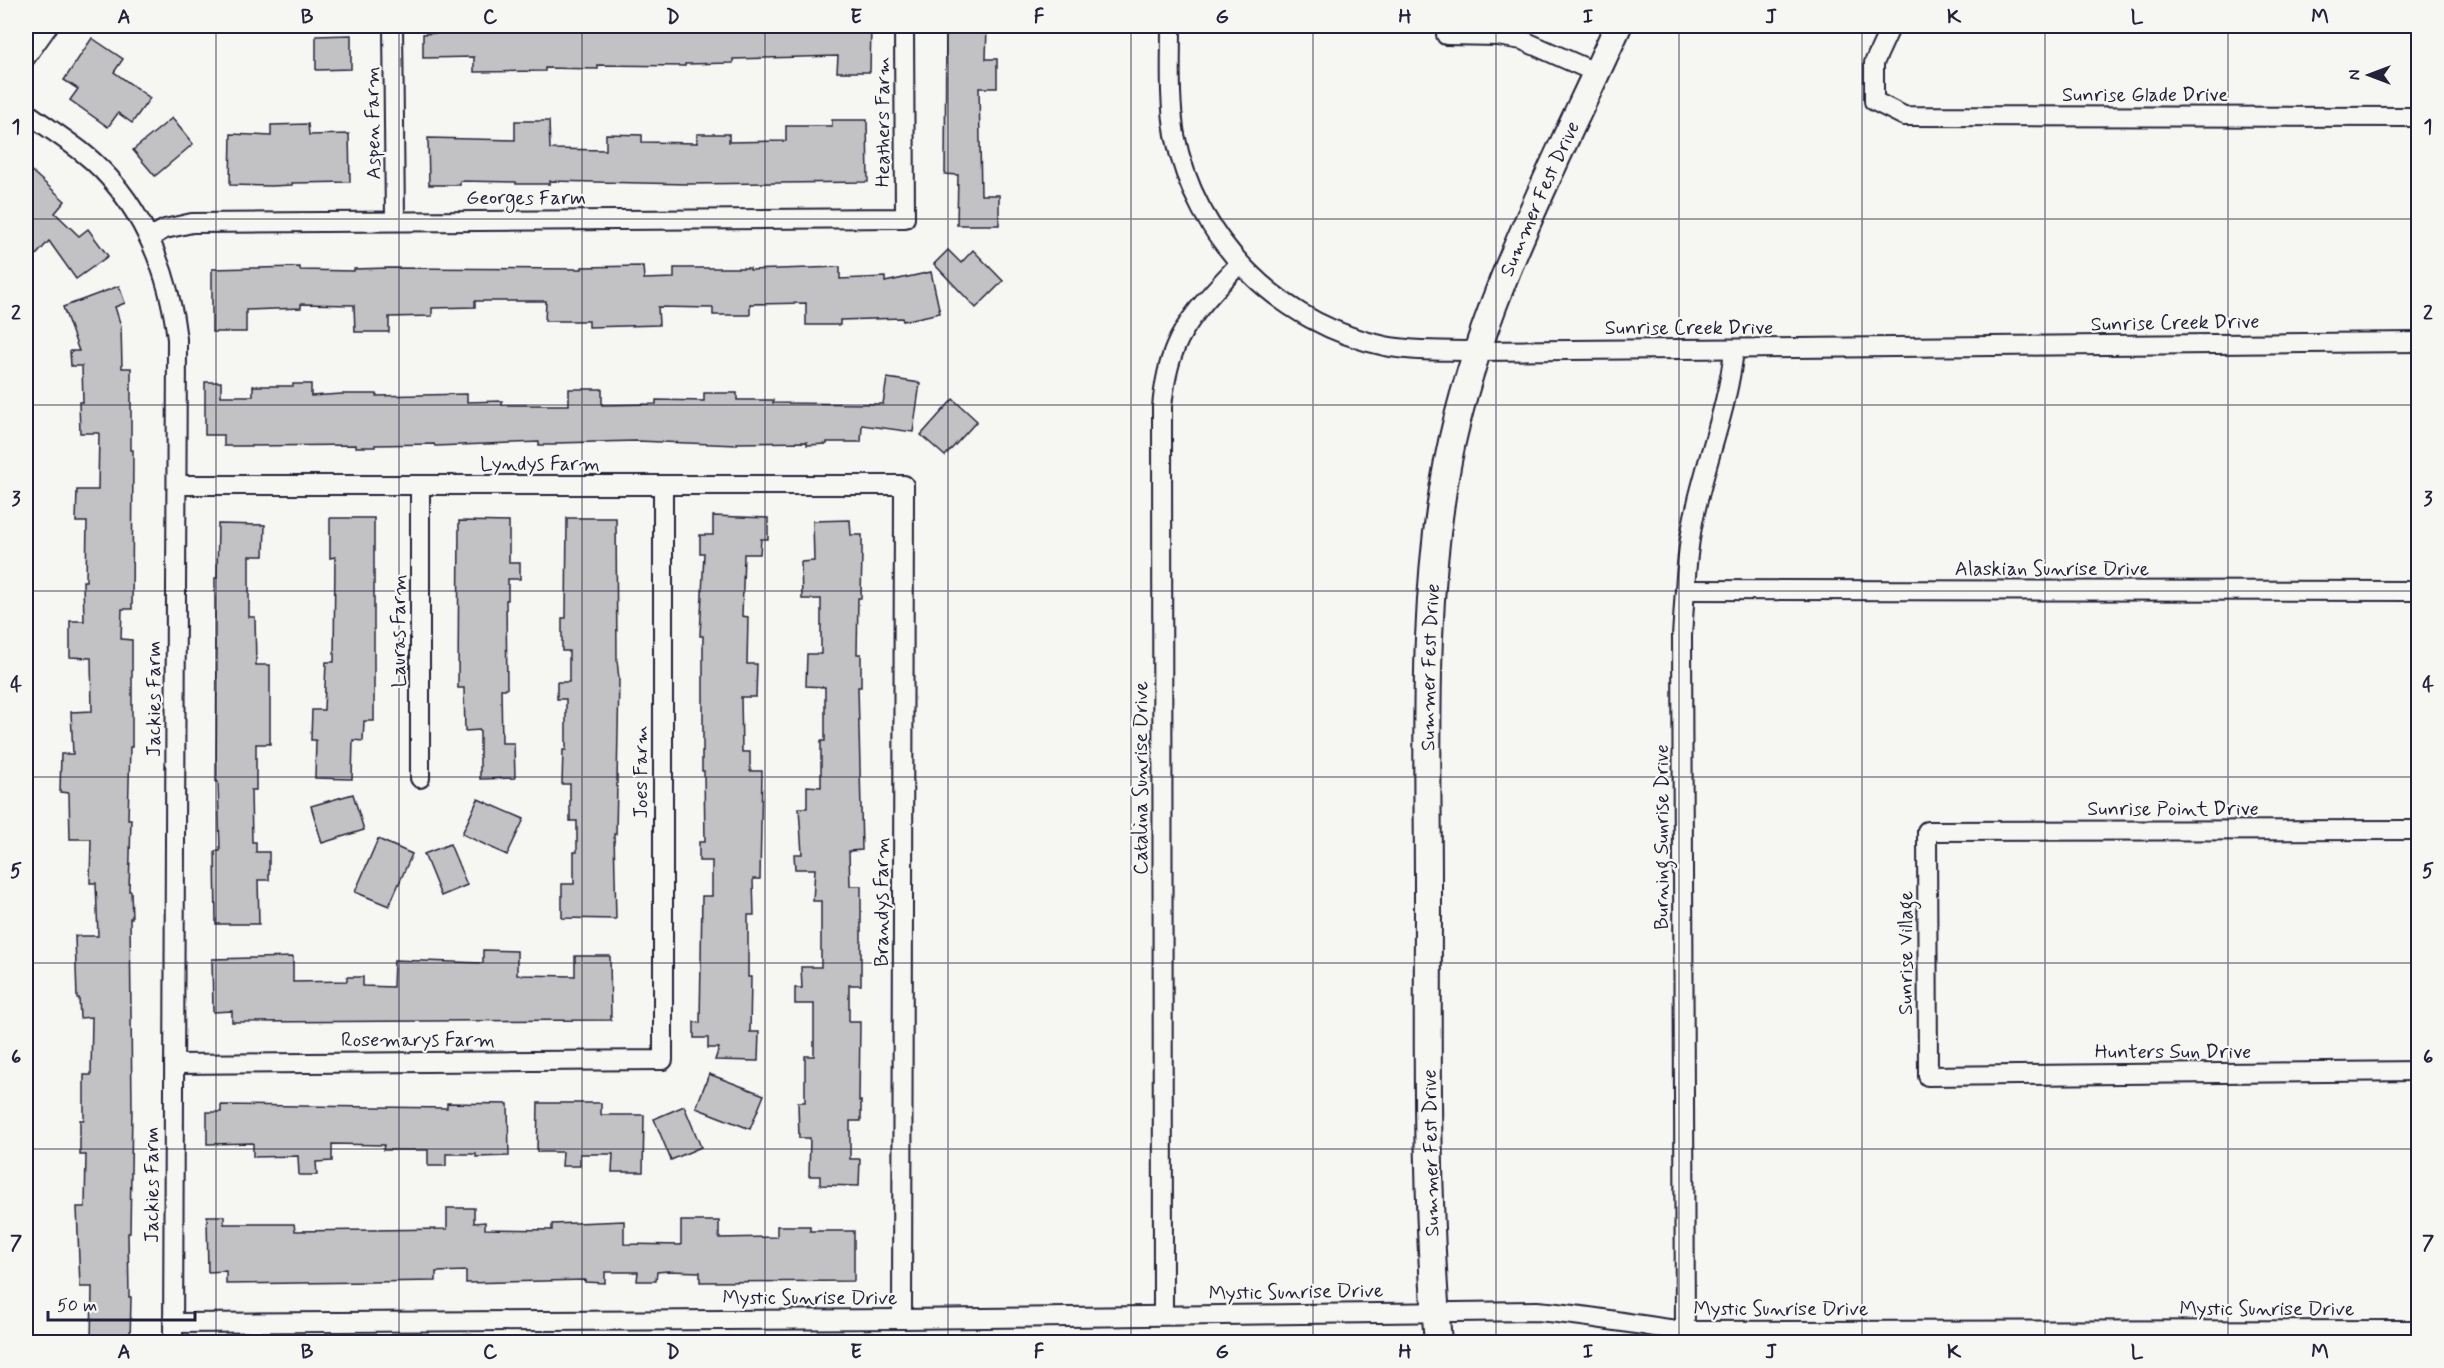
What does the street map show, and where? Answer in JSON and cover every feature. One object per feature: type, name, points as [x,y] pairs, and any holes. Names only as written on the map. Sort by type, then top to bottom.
[{"type":"street","points":[[26,57],[48,26]]},
{"type":"street","name":"Aspen Farm","points":[[393,26],[395,220]]},
{"type":"street","name":"Heathers Farm","points":[[904,26],[905,218]]},
{"type":"street","name":"Sunrise Creek Drive","points":[[1171,26],[1171,109],[1183,164],[1205,215],[1239,264],[1276,298],[1300,314],[1360,340],[1415,350],[1476,351],[2418,342]]},
{"type":"street","name":"Summer Fest Drive","points":[[1438,1342],[1429,1194],[1429,646],[1433,559],[1448,460],[1476,351],[1507,269],[1618,26]]},
{"type":"street","name":"Sunrise Glade Drive","points":[[1892,26],[1875,63],[1875,101],[1904,116],[2418,117]]},
{"type":"street","points":[[1446,35],[1498,36],[1522,40],[1597,73]]},
{"type":"street","name":"Jackies Farm","points":[[26,112],[83,153],[131,206],[149,238],[162,269],[174,315],[177,339],[173,1342]]},
{"type":"street","name":"Georges Farm","points":[[149,238],[165,229],[192,223],[905,218]]},
{"type":"street","name":"Catalina Sunrise Drive","points":[[1163,1315],[1162,406],[1166,376],[1175,347],[1207,298],[1239,264]]},
{"type":"street","name":"Burning Sunrise Drive","points":[[1685,1331],[1682,672],[1685,590],[1696,507],[1727,398],[1734,349]]},
{"type":"street","name":"Lyndys Farm","points":[[177,485],[904,485]]},
{"type":"street","name":"Lauras Farm","points":[[420,485],[420,777]]},
{"type":"street","name":"Joes Farm","points":[[663,485],[663,1060]]},
{"type":"street","name":"Brandys Farm","points":[[902,1319],[904,485]]},
{"type":"street","name":"Alaskian Sunrise Drive","points":[[1685,590],[2418,591]]},
{"type":"street","name":"Sunrise Point Drive","points":[[1927,831],[2418,830]]},
{"type":"street","name":"Sunrise Village","points":[[1927,831],[1928,1076]]},
{"type":"street","name":"Rosemarys Farm","points":[[174,1064],[663,1060]]},
{"type":"street","name":"Hunters Sun Drive","points":[[1928,1076],[2418,1071]]},
{"type":"street","name":"Mystic Sunrise Drive","points":[[173,1323],[902,1319],[1537,1311],[1574,1314],[1626,1324],[1685,1331],[2253,1336],[2418,1330]]},
{"type":"building","points":[[435,26],[871,26],[870,72],[837,72],[838,56],[733,59],[733,63],[685,64],[685,66],[598,65],[598,69],[545,68],[545,71],[474,72],[474,57],[423,58],[423,34],[435,33]]},
{"type":"building","points":[[946,26],[987,26],[986,59],[997,59],[997,88],[979,88],[981,195],[999,195],[999,225],[957,225],[958,175],[945,174]]},
{"type":"building","points":[[351,35],[351,69],[316,70],[316,36]]},
{"type":"building","points":[[92,38],[123,59],[114,72],[150,98],[132,123],[118,113],[108,127],[70,100],[78,89],[64,80]]},
{"type":"building","points":[[172,118],[193,144],[155,176],[133,150]]},
{"type":"building","points":[[832,120],[867,120],[868,182],[688,184],[550,181],[550,184],[516,184],[516,182],[460,181],[460,185],[429,185],[428,138],[515,140],[515,121],[549,121],[550,149],[606,150],[606,134],[642,135],[642,142],[697,143],[697,134],[729,134],[729,142],[786,141],[786,126],[832,126]]},
{"type":"building","points":[[308,124],[309,135],[349,134],[350,182],[292,183],[292,185],[271,186],[230,185],[231,134],[271,136],[271,125]]},
{"type":"building","points":[[26,166],[65,201],[55,213],[79,236],[88,229],[108,256],[76,279],[49,241],[26,266]]},
{"type":"building","points":[[948,250],[961,263],[973,250],[1003,281],[976,308],[934,264]]},
{"type":"building","points":[[643,266],[644,279],[674,278],[674,268],[750,268],[750,270],[840,267],[840,279],[885,277],[885,282],[931,272],[940,313],[903,321],[902,318],[840,320],[840,325],[806,325],[806,303],[750,304],[750,315],[713,315],[713,308],[658,307],[659,325],[589,327],[589,321],[545,321],[546,301],[475,301],[475,307],[432,308],[432,316],[389,317],[389,332],[355,332],[354,305],[301,304],[301,308],[246,310],[246,332],[212,332],[212,269],[300,267],[300,270],[354,271],[354,269],[389,268],[582,269],[582,267]]},
{"type":"building","points":[[119,286],[125,303],[115,307],[121,326],[122,368],[131,368],[131,450],[133,450],[132,609],[122,609],[121,639],[132,640],[132,747],[130,747],[128,819],[131,819],[129,891],[131,891],[132,918],[130,918],[132,1108],[130,1233],[128,1233],[129,1297],[131,1297],[130,1342],[91,1342],[92,1287],[80,1287],[77,1207],[85,1207],[86,1155],[80,1155],[80,1120],[84,1120],[84,1075],[91,1075],[92,1017],[80,1018],[75,936],[98,936],[96,883],[90,883],[91,839],[70,839],[69,793],[60,792],[61,754],[73,754],[71,712],[92,711],[91,658],[70,657],[70,621],[84,621],[83,581],[86,581],[87,522],[76,522],[77,490],[98,490],[99,433],[80,433],[79,402],[83,402],[82,366],[71,366],[70,351],[79,351],[63,307]]},
{"type":"building","points":[[887,378],[920,383],[913,432],[862,425],[861,442],[827,442],[827,444],[807,445],[807,442],[737,443],[737,445],[637,441],[556,443],[556,445],[539,445],[539,442],[435,446],[434,444],[375,445],[375,447],[356,447],[356,445],[224,446],[224,435],[205,435],[205,382],[221,382],[221,396],[253,396],[253,386],[311,384],[311,396],[467,394],[467,402],[502,401],[502,405],[569,405],[569,389],[602,389],[602,405],[656,404],[656,400],[704,401],[704,393],[737,393],[737,400],[773,400],[773,403],[883,404]]},
{"type":"building","points":[[953,399],[977,421],[945,456],[921,435]]},
{"type":"building","points":[[713,516],[768,518],[768,539],[761,539],[760,554],[744,554],[742,616],[748,617],[747,664],[757,664],[756,697],[741,697],[742,752],[750,752],[750,771],[762,771],[760,879],[753,879],[754,915],[748,915],[748,977],[751,977],[750,1032],[759,1032],[758,1061],[715,1060],[719,1048],[708,1048],[708,1038],[694,1038],[694,1022],[700,1023],[702,896],[712,896],[712,861],[699,861],[699,842],[705,842],[704,771],[702,771],[703,636],[700,636],[704,553],[700,553],[700,535],[713,535]]},
{"type":"building","points":[[330,518],[374,518],[374,721],[364,721],[363,741],[353,740],[352,779],[315,778],[316,740],[311,740],[312,710],[324,710],[326,662],[334,662],[335,557],[330,558]]},
{"type":"building","points":[[567,518],[616,518],[619,679],[616,834],[614,834],[616,919],[562,918],[562,884],[574,884],[574,852],[577,852],[577,821],[570,821],[570,784],[562,784],[563,750],[566,750],[566,699],[557,699],[557,682],[569,682],[569,651],[562,651],[562,618],[566,618]]},
{"type":"building","points":[[850,520],[851,535],[862,535],[857,654],[861,654],[861,687],[858,687],[862,850],[849,851],[850,886],[861,886],[861,985],[849,985],[849,1022],[860,1022],[861,1121],[850,1121],[850,1159],[860,1159],[859,1186],[820,1185],[820,1176],[809,1176],[810,1138],[799,1138],[798,1102],[805,1102],[805,1056],[814,1056],[814,1004],[795,1004],[795,988],[802,988],[801,967],[821,967],[821,901],[813,901],[815,869],[795,869],[794,854],[802,854],[799,808],[807,808],[807,786],[821,787],[821,741],[825,741],[825,687],[806,686],[807,654],[821,654],[821,599],[802,599],[801,562],[814,561],[813,521]]},
{"type":"building","points":[[459,521],[509,522],[509,563],[520,563],[520,579],[508,579],[508,600],[506,600],[507,689],[501,689],[502,743],[514,743],[515,778],[480,779],[480,730],[465,731],[464,688],[458,688]]},
{"type":"building","points":[[218,524],[265,525],[264,556],[249,556],[249,617],[255,617],[256,665],[270,665],[270,744],[256,744],[256,790],[251,790],[252,842],[256,842],[256,852],[269,852],[269,880],[258,880],[259,924],[216,924],[215,851],[220,851],[218,782],[216,782],[217,650],[215,650]]},
{"type":"building","points":[[353,794],[364,830],[322,843],[311,806]]},
{"type":"building","points":[[478,799],[524,819],[507,855],[462,834]]},
{"type":"building","points":[[378,839],[412,854],[389,906],[355,892]]},
{"type":"building","points":[[450,844],[467,885],[441,896],[424,854]]},
{"type":"building","points":[[483,950],[517,951],[517,975],[575,976],[575,956],[610,956],[611,1020],[232,1022],[232,1011],[213,1012],[212,959],[293,957],[293,982],[347,981],[347,977],[363,977],[363,986],[393,987],[394,960],[483,963]]},
{"type":"building","points":[[709,1074],[764,1095],[750,1129],[696,1108]]},
{"type":"building","points":[[447,1103],[508,1104],[509,1156],[476,1157],[476,1154],[446,1154],[446,1166],[428,1166],[428,1150],[383,1150],[384,1145],[332,1144],[332,1161],[316,1162],[317,1175],[299,1175],[298,1156],[253,1157],[253,1143],[207,1144],[207,1112],[221,1112],[221,1105],[447,1108]]},
{"type":"building","points":[[538,1103],[601,1103],[601,1115],[644,1115],[643,1172],[612,1172],[613,1154],[580,1154],[580,1166],[562,1166],[563,1152],[537,1152]]},
{"type":"building","points":[[684,1106],[701,1147],[671,1160],[654,1119]]},
{"type":"building","points":[[447,1208],[474,1208],[474,1223],[485,1222],[485,1229],[552,1230],[552,1224],[624,1221],[624,1244],[681,1245],[681,1221],[719,1221],[719,1238],[777,1237],[777,1226],[810,1226],[810,1231],[854,1231],[854,1281],[700,1282],[700,1272],[668,1271],[657,1272],[656,1281],[637,1281],[638,1272],[605,1272],[605,1283],[585,1282],[585,1280],[466,1283],[466,1271],[436,1272],[436,1281],[226,1284],[226,1271],[208,1272],[207,1216],[224,1216],[224,1224],[294,1224],[295,1231],[447,1229]]}]
